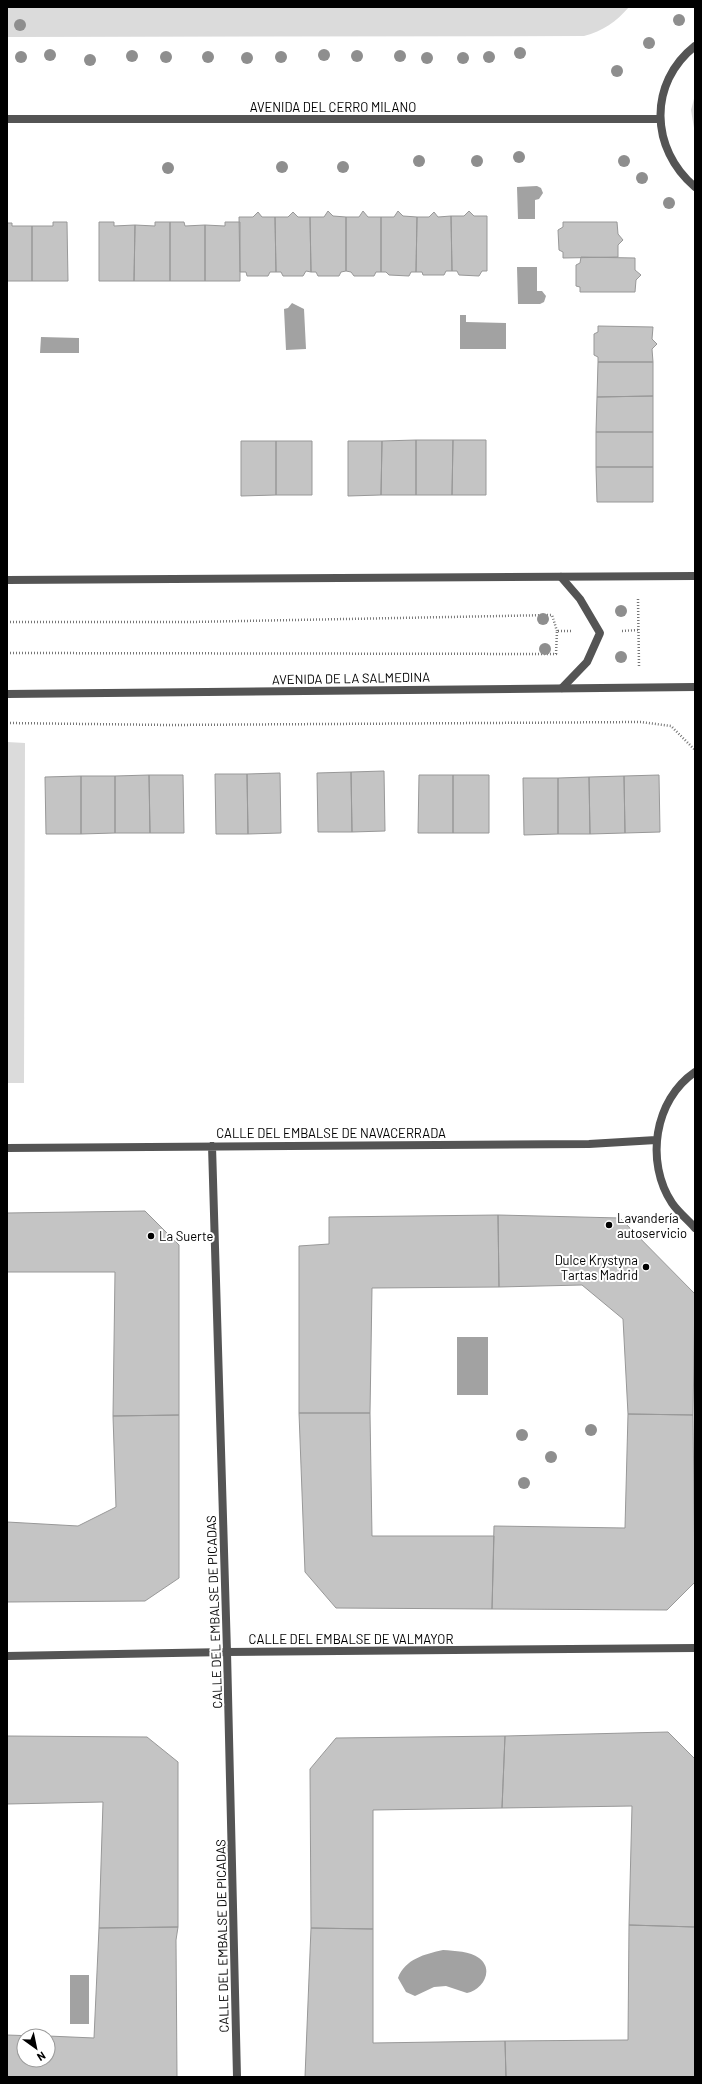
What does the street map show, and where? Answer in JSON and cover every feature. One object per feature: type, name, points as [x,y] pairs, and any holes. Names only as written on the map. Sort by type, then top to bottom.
[{"type":"street","points":[[695,46],[685,54],[671,73],[662,96],[660,119],[663,140],[671,160],[685,179],[695,187]]},
{"type":"street","name":"AVENIDA DEL CERRO MILANO","points":[[7,119],[660,119]]},
{"type":"street","points":[[7,580],[695,576]]},
{"type":"street","points":[[561,577],[580,599],[600,633],[587,662],[562,688]]},
{"type":"street","name":"AVENIDA DE LA SALMEDINA","points":[[7,694],[695,687]]},
{"type":"street","points":[[695,1072],[685,1079],[665,1106],[656,1140],[658,1173],[672,1204],[695,1228]]},
{"type":"street","name":"CALLE DEL EMBALSE DE NAVACERRADA","points":[[7,1148],[589,1144],[656,1140]]},
{"type":"street","name":"CALLE DEL EMBALSE DE PICADAS","points":[[212,1146],[227,1652],[237,2077]]},
{"type":"street","name":"CALLE DEL EMBALSE DE VALMAYOR","points":[[7,1656],[227,1652],[695,1648]]},
{"type":"path","points":[[638,596],[639,669]]},
{"type":"path","points":[[7,622],[191,622],[552,615],[557,631],[556,654],[7,653]]},
{"type":"path","points":[[618,632],[638,630]]},
{"type":"path","points":[[557,631],[575,632]]},
{"type":"path","points":[[7,723],[169,725],[641,722],[671,726],[695,750]]},
{"type":"shaded area","points":[[7,7],[629,7],[609,25],[584,36],[7,37]]},
{"type":"shaded area","points":[[695,95],[695,134],[691,110]]},
{"type":"shaded area","points":[[537,186],[541,188],[543,193],[539,199],[535,200],[535,219],[518,219],[517,187]]},
{"type":"shaded area","points":[[517,267],[537,267],[537,291],[542,291],[546,296],[544,302],[540,304],[518,304]]},
{"type":"shaded area","points":[[292,303],[304,309],[306,349],[286,350],[284,309],[288,308]]},
{"type":"shaded area","points":[[460,315],[466,315],[466,322],[506,323],[506,349],[460,349]]},
{"type":"shaded area","points":[[41,337],[79,338],[79,353],[40,353]]},
{"type":"shaded area","points":[[7,742],[25,743],[24,1083],[7,1083]]},
{"type":"shaded area","points":[[457,1337],[488,1337],[488,1395],[457,1395]]},
{"type":"shaded area","points":[[443,1950],[467,1953],[479,1958],[484,1963],[486,1968],[485,1979],[482,1984],[467,1993],[446,1986],[434,1987],[415,1996],[406,1992],[398,1978],[405,1966],[416,1958]]},
{"type":"shaded area","points":[[70,1975],[89,1975],[89,2024],[70,2024]]},
{"type":"building","points":[[328,211],[333,216],[346,217],[346,271],[341,272],[339,276],[318,276],[316,272],[311,272],[310,217],[324,217]]},
{"type":"building","points":[[363,211],[368,217],[381,217],[381,272],[376,272],[374,276],[354,276],[351,272],[346,271],[346,217],[359,217]]},
{"type":"building","points":[[398,211],[403,216],[417,217],[416,272],[411,272],[409,276],[389,275],[386,272],[381,272],[381,217],[394,217]]},
{"type":"building","points":[[469,211],[474,216],[487,216],[487,271],[482,271],[479,276],[459,275],[457,271],[452,271],[451,216],[464,216]]},
{"type":"building","points":[[258,212],[262,217],[275,217],[276,272],[270,272],[268,276],[247,276],[246,272],[240,272],[239,217],[253,217]]},
{"type":"building","points":[[293,212],[298,217],[310,217],[311,272],[306,271],[303,276],[283,276],[281,272],[276,272],[275,217],[288,217]]},
{"type":"building","points":[[434,212],[438,217],[451,216],[452,271],[446,271],[444,275],[423,275],[422,272],[416,272],[417,217],[429,217]]},
{"type":"building","points":[[53,222],[67,222],[68,281],[32,281],[32,226],[53,226]]},
{"type":"building","points":[[99,222],[114,222],[114,226],[135,225],[134,281],[99,281]]},
{"type":"building","points":[[155,222],[170,222],[170,281],[134,281],[135,225],[155,226]]},
{"type":"building","points":[[170,222],[184,222],[185,226],[205,225],[205,281],[170,281]]},
{"type":"building","points":[[225,222],[240,222],[240,281],[205,281],[205,225],[225,226]]},
{"type":"building","points":[[563,222],[617,222],[618,234],[623,240],[618,245],[618,257],[563,258],[563,252],[559,250],[558,230],[563,227]]},
{"type":"building","points":[[7,223],[12,223],[12,226],[32,226],[32,281],[7,281]]},
{"type":"building","points":[[581,257],[635,258],[635,270],[641,275],[636,280],[635,292],[580,292],[580,287],[576,286],[576,265],[580,263]]},
{"type":"building","points":[[598,326],[653,327],[652,339],[657,344],[652,349],[653,362],[598,362],[598,357],[594,355],[594,334],[598,332]]},
{"type":"building","points":[[598,362],[653,362],[653,396],[597,397]]},
{"type":"building","points":[[653,396],[653,432],[596,432],[597,397]]},
{"type":"building","points":[[596,432],[653,432],[653,467],[596,467]]},
{"type":"building","points":[[416,440],[453,440],[452,495],[416,495]]},
{"type":"building","points":[[416,440],[416,495],[381,495],[382,441]]},
{"type":"building","points":[[453,440],[486,440],[486,495],[452,495]]},
{"type":"building","points":[[241,441],[276,441],[276,495],[241,496]]},
{"type":"building","points":[[276,441],[312,441],[312,495],[276,495]]},
{"type":"building","points":[[348,441],[382,441],[381,495],[348,496]]},
{"type":"building","points":[[596,467],[653,467],[653,502],[597,502]]},
{"type":"building","points":[[384,771],[385,831],[352,832],[351,772]]},
{"type":"building","points":[[351,772],[352,832],[318,832],[317,773]]},
{"type":"building","points":[[280,773],[281,833],[248,834],[247,774]]},
{"type":"building","points":[[215,774],[247,774],[248,834],[216,834]]},
{"type":"building","points":[[149,775],[183,775],[184,833],[150,833]]},
{"type":"building","points":[[149,775],[150,833],[115,833],[115,776]]},
{"type":"building","points":[[419,775],[453,775],[453,833],[418,833]]},
{"type":"building","points":[[453,775],[489,775],[489,833],[453,833]]},
{"type":"building","points":[[659,775],[660,832],[625,833],[624,776]]},
{"type":"building","points":[[81,776],[115,776],[115,833],[81,834]]},
{"type":"building","points":[[81,776],[81,834],[46,834],[45,777]]},
{"type":"building","points":[[624,776],[625,833],[590,834],[589,777]]},
{"type":"building","points":[[589,777],[590,834],[558,834],[558,778]]},
{"type":"building","points":[[523,778],[558,778],[558,834],[524,835]]},
{"type":"building","points":[[145,1211],[179,1245],[179,1415],[113,1416],[115,1272],[7,1272],[7,1213]]},
{"type":"building","points":[[498,1215],[620,1218],[695,1294],[693,1415],[628,1414],[623,1319],[582,1285],[499,1287]]},
{"type":"building","points":[[498,1215],[499,1287],[372,1288],[370,1413],[299,1413],[299,1246],[329,1244],[329,1217]]},
{"type":"building","points":[[299,1413],[370,1413],[372,1536],[494,1536],[492,1609],[336,1608],[305,1572]]},
{"type":"building","points":[[628,1414],[693,1415],[695,1582],[667,1610],[492,1609],[494,1526],[625,1528]]},
{"type":"building","points":[[179,1415],[179,1578],[145,1601],[7,1602],[7,1522],[78,1526],[116,1507],[113,1416]]},
{"type":"building","points":[[668,1732],[695,1759],[695,1927],[629,1925],[632,1806],[502,1808],[505,1736]]},
{"type":"building","points":[[7,1736],[147,1737],[178,1762],[178,1927],[99,1928],[103,1802],[7,1804]]},
{"type":"building","points":[[505,1736],[502,1808],[373,1810],[373,1929],[311,1928],[310,1769],[336,1738]]},
{"type":"building","points":[[629,1925],[695,1927],[695,2077],[506,2077],[505,2041],[628,2040]]},
{"type":"building","points":[[178,1927],[176,1940],[177,2077],[7,2077],[7,2035],[16,2035],[16,2068],[56,2068],[56,2036],[94,2038],[99,1928]]},
{"type":"building","points":[[311,1928],[373,1929],[373,2043],[505,2041],[506,2077],[305,2077]]},
{"type":"place","name":"Lavandería autoservicio","points":[[609,1225]]},
{"type":"place","name":"La Suerte","points":[[151,1236]]},
{"type":"place","name":"Dulce Krystyna Tartas Madrid","points":[[646,1267]]}]
